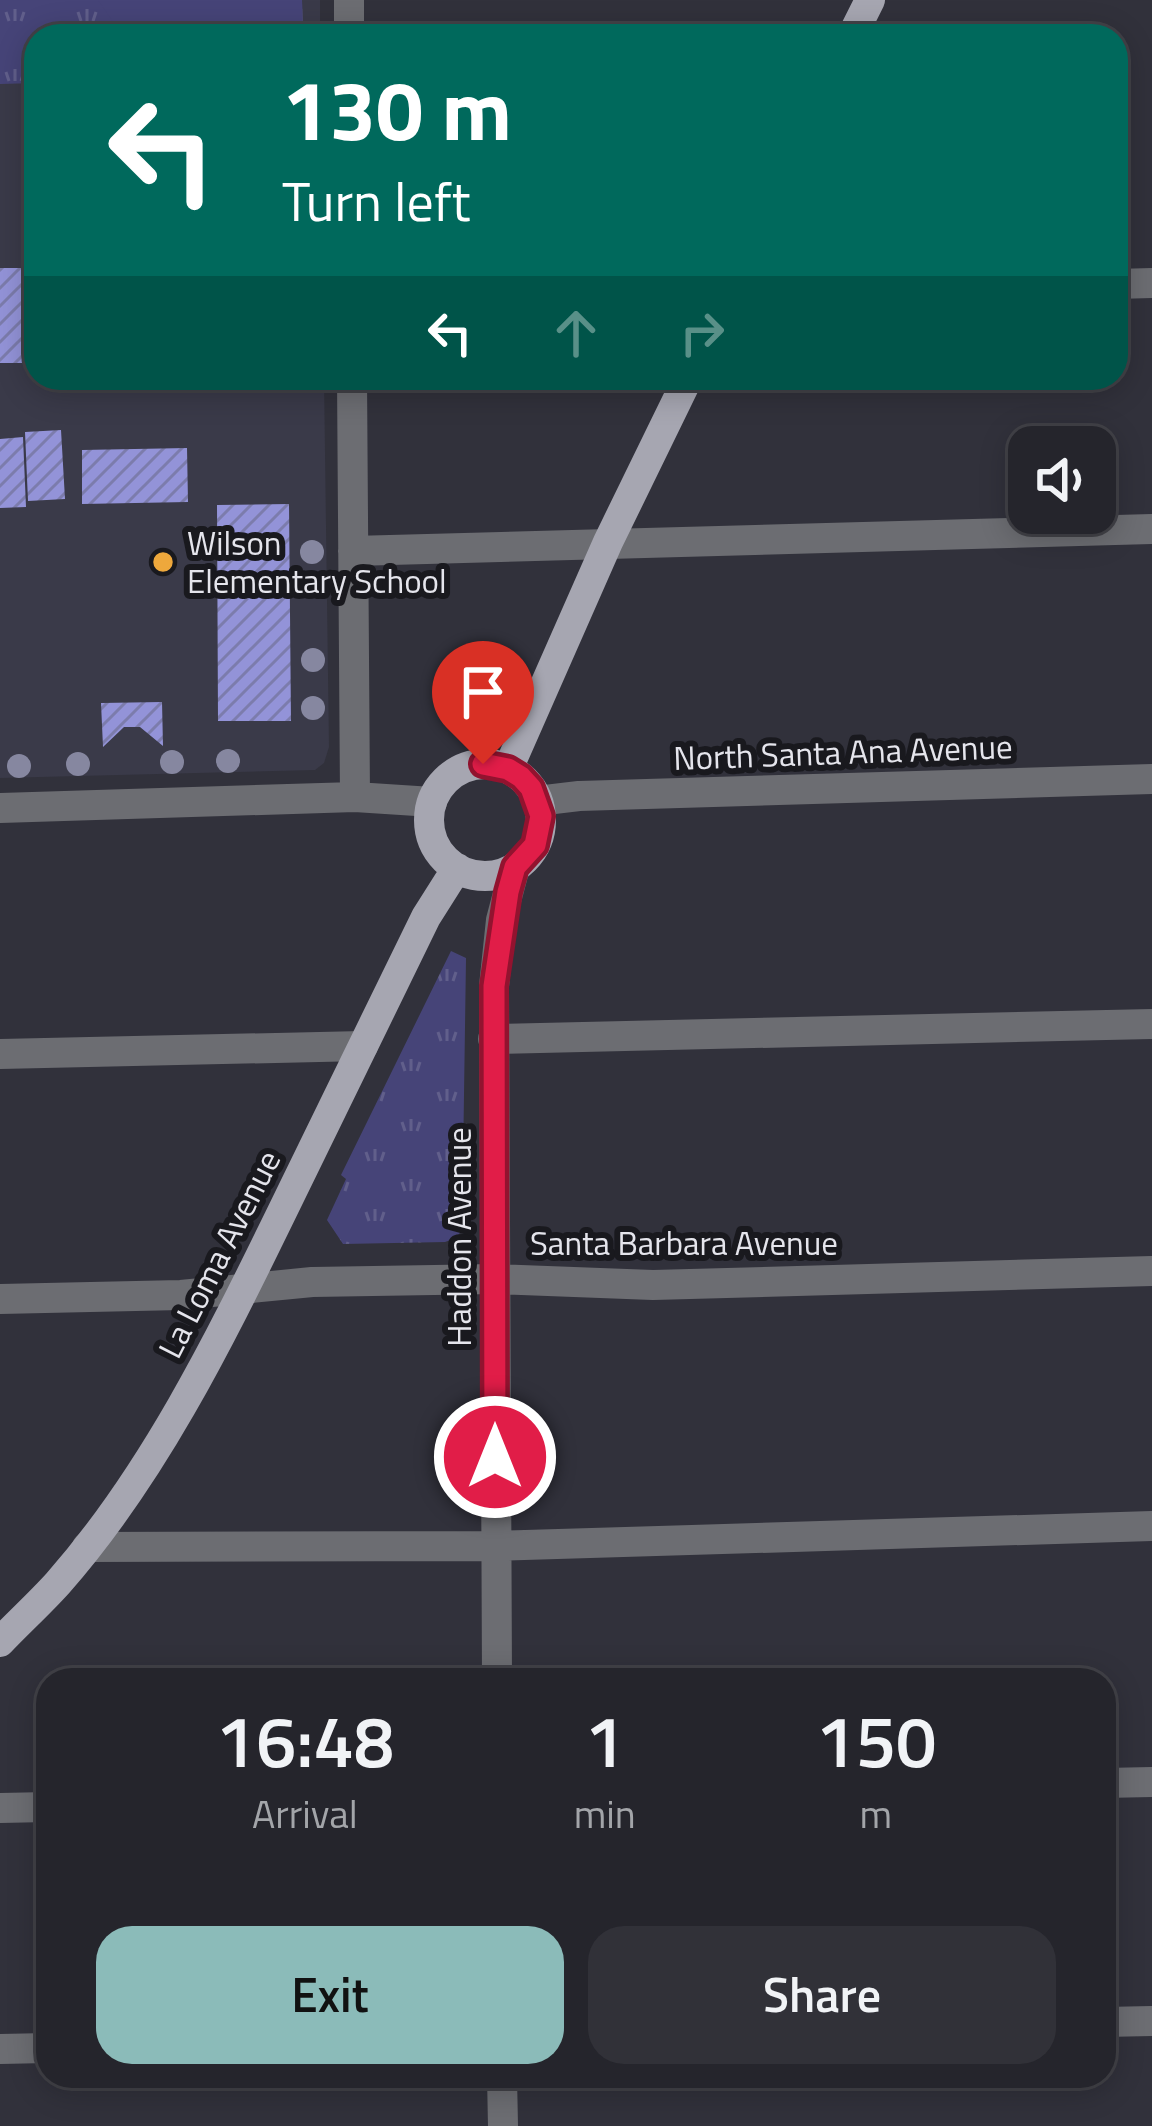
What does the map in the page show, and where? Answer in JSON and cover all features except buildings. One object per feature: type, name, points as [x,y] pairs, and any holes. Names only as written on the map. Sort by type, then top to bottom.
[{"type":"main road","points":[[508,769],[608,542],[682,390]]},
{"type":"main road","points":[[483,764],[508,769],[531,788],[538,801],[540,831],[526,857],[515,867],[486,876],[457,868],[445,859],[430,832],[432,802],[457,771],[483,764]]},
{"type":"main road","name":"La Loma Avenue","points":[[0,1642],[87,1546],[132,1486],[181,1407],[245,1288],[426,917],[457,868]]},
{"type":"street","points":[[352,390],[355,797]]},
{"type":"street","points":[[353,550],[1152,529]]},
{"type":"street","name":"North Santa Ana Avenue","points":[[538,801],[1152,778]]},
{"type":"street","points":[[0,808],[355,797],[432,802]]},
{"type":"street","name":"Haddon Avenue","points":[[496,1668],[494,1039],[498,947],[515,867]]},
{"type":"street","points":[[494,1039],[1152,1024]]},
{"type":"street","points":[[0,1054],[363,1046]]},
{"type":"street","name":"Santa Barbara Avenue","points":[[0,1299],[181,1295],[312,1282],[495,1279],[653,1285],[1152,1271]]},
{"type":"street","points":[[87,1546],[495,1546],[1152,1526]]},
{"type":"street","points":[[1116,1783],[1152,1782]]},
{"type":"street","points":[[0,1808],[36,1808]]},
{"type":"street","points":[[1116,2022],[1152,2020]]},
{"type":"street","points":[[0,2049],[36,2048]]},
{"type":"street","points":[[502,2088],[503,2126]]},
{"type":"shaded area","name":"Wilson Elementary School","points":[[0,0],[320,0],[320,24],[24,24],[24,390],[324,390],[329,747],[324,763],[315,770],[0,778]]},
{"type":"green space","points":[[0,0],[302,0],[303,24],[24,24],[24,83],[0,84]]},
{"type":"green space","points":[[98,0],[302,0],[303,24],[115,24]]},
{"type":"green space","points":[[451,951],[466,958],[462,1230],[445,1242],[343,1244],[327,1220],[346,1179],[341,1175]]},
{"type":"place","name":"Wilson Elementary School","points":[[163,562]]},
{"type":"route","points":[[483,764],[521,777],[538,801],[541,816],[535,845],[515,867],[508,892],[494,986],[495,1457]]}]
